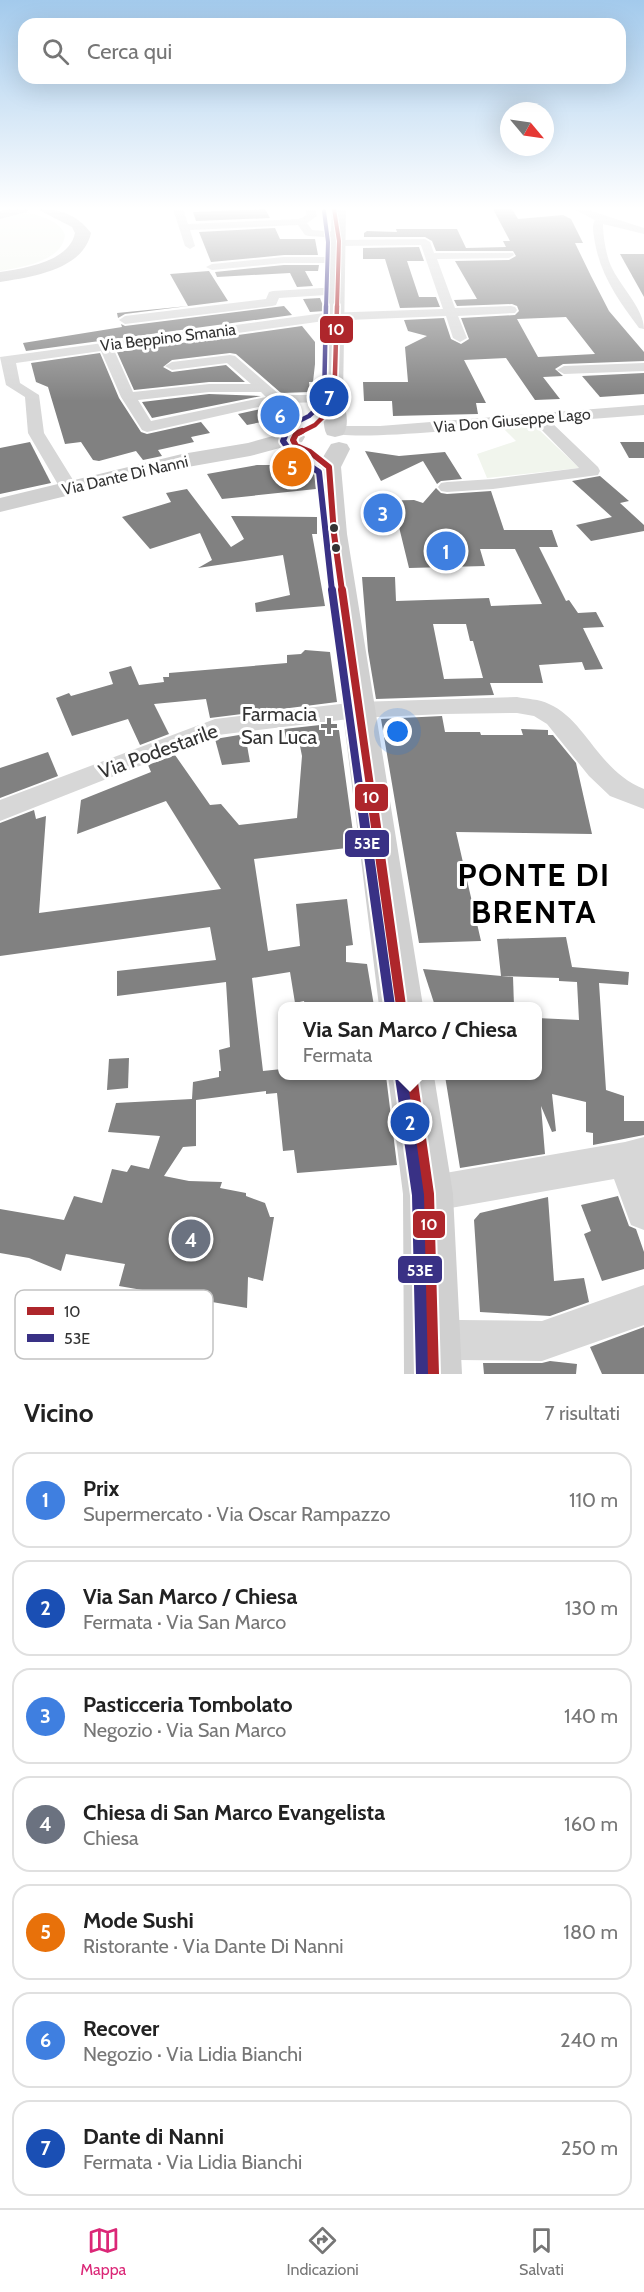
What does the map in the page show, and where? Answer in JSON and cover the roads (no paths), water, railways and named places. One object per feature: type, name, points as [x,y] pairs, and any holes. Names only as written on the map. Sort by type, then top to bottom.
[{"type":"main road","points":[[322,444],[336,416],[333,402],[338,273]]},
{"type":"main road","points":[[333,402],[320,421],[322,444],[357,710],[400,1002]]},
{"type":"main road","name":"Via Dante Di Nanni","points":[[0,505],[182,461],[250,449],[322,444]]},
{"type":"main road","points":[[412,1080],[428,1194],[446,1357]]},
{"type":"street","points":[[437,273],[460,338]]},
{"type":"street","points":[[610,273],[625,301],[644,324]]},
{"type":"street","points":[[125,320],[272,302],[273,295],[338,291]]},
{"type":"street","name":"Via Beppino Smania","points":[[4,360],[336,316],[511,310]]},
{"type":"street","points":[[105,345],[128,397],[147,427],[270,393]]},
{"type":"street","points":[[172,366],[230,359],[270,393]]},
{"type":"street","points":[[4,360],[13,385],[32,395],[36,433],[69,488]]},
{"type":"street","points":[[564,370],[644,367]]},
{"type":"street","points":[[128,397],[209,388],[270,393],[333,402]]},
{"type":"street","name":"Via Don Giuseppe Lago","points":[[322,444],[380,431],[644,410]]},
{"type":"street","points":[[447,487],[493,484],[592,471],[538,418]]},
{"type":"street","name":"Via Podestarile","points":[[0,811],[216,727],[357,710],[444,706],[517,705],[540,709],[555,718],[598,770],[619,789],[644,799]]},
{"type":"street","points":[[428,1194],[634,1157],[644,1212]]},
{"type":"street","points":[[446,1357],[542,1341],[644,1305]]},
{"type":"place","name":"Dante di Nanni","points":[[329,397]]},
{"type":"place","name":"Recover","points":[[280,415]]},
{"type":"place","name":"Mode Sushi","points":[[292,467]]},
{"type":"place","name":"Pasticceria Tombolato","points":[[383,513]]},
{"type":"place","name":"Prix","points":[[446,551]]},
{"type":"place","name":"Farmacia San Luca","points":[[329,726]]},
{"type":"place","name":"Via San Marco / Chiesa","points":[[410,1122]]},
{"type":"place","name":"Chiesa di San Marco Evangelista","points":[[191,1239]]},
{"type":"district","name":"PONTE DI BRENTA","points":[[534,894]]}]
